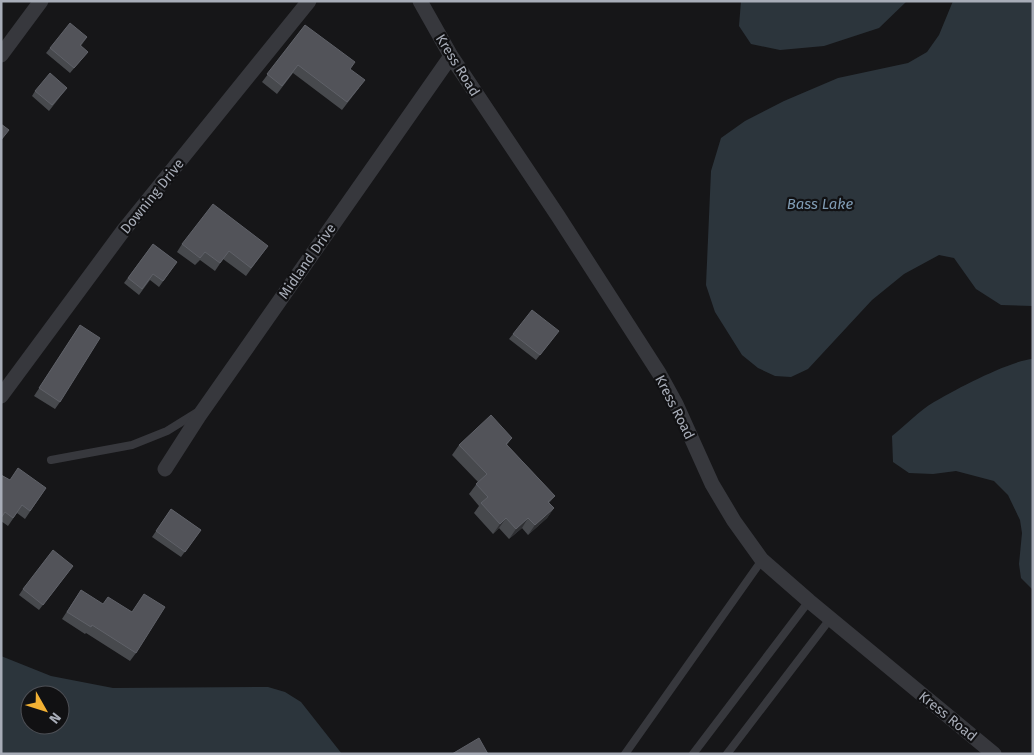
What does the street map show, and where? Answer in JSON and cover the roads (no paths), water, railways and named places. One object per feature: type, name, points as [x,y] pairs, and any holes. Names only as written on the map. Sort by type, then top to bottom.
[{"type":"street","points":[[1,55],[41,1]]},
{"type":"street","name":"Downing Drive","points":[[1,396],[123,231],[309,1]]},
{"type":"street","name":"Kress Road","points":[[420,1],[451,56],[558,216],[659,373],[676,404],[712,484],[734,521],[762,560],[830,619],[994,754]]},
{"type":"street","name":"Midland Drive","points":[[166,469],[204,408],[451,56]]},
{"type":"lane","points":[[52,460],[132,445],[167,431],[204,408]]},
{"type":"lane","points":[[625,754],[762,560]]},
{"type":"lane","points":[[693,754],[809,601]]},
{"type":"lane","points":[[727,754],[830,619]]},
{"type":"water","points":[[741,1],[907,1],[879,28],[824,46],[780,50],[751,44],[739,26]]},
{"type":"water","name":"Bass Lake","points":[[953,1],[1033,1],[1033,306],[1001,305],[976,289],[954,258],[939,255],[904,274],[872,300],[808,369],[791,377],[775,376],[758,368],[742,355],[715,312],[706,285],[711,171],[721,138],[745,121],[784,101],[838,78],[908,63],[927,52],[939,35]]},
{"type":"water","points":[[1033,359],[1033,590],[1021,578],[1019,564],[1022,533],[1020,520],[1008,495],[994,481],[956,471],[933,474],[909,473],[893,462],[892,436],[934,402],[968,383],[1011,364]]},
{"type":"water","points":[[1,656],[51,676],[113,688],[268,687],[285,692],[301,702],[342,754],[1,754]]}]
